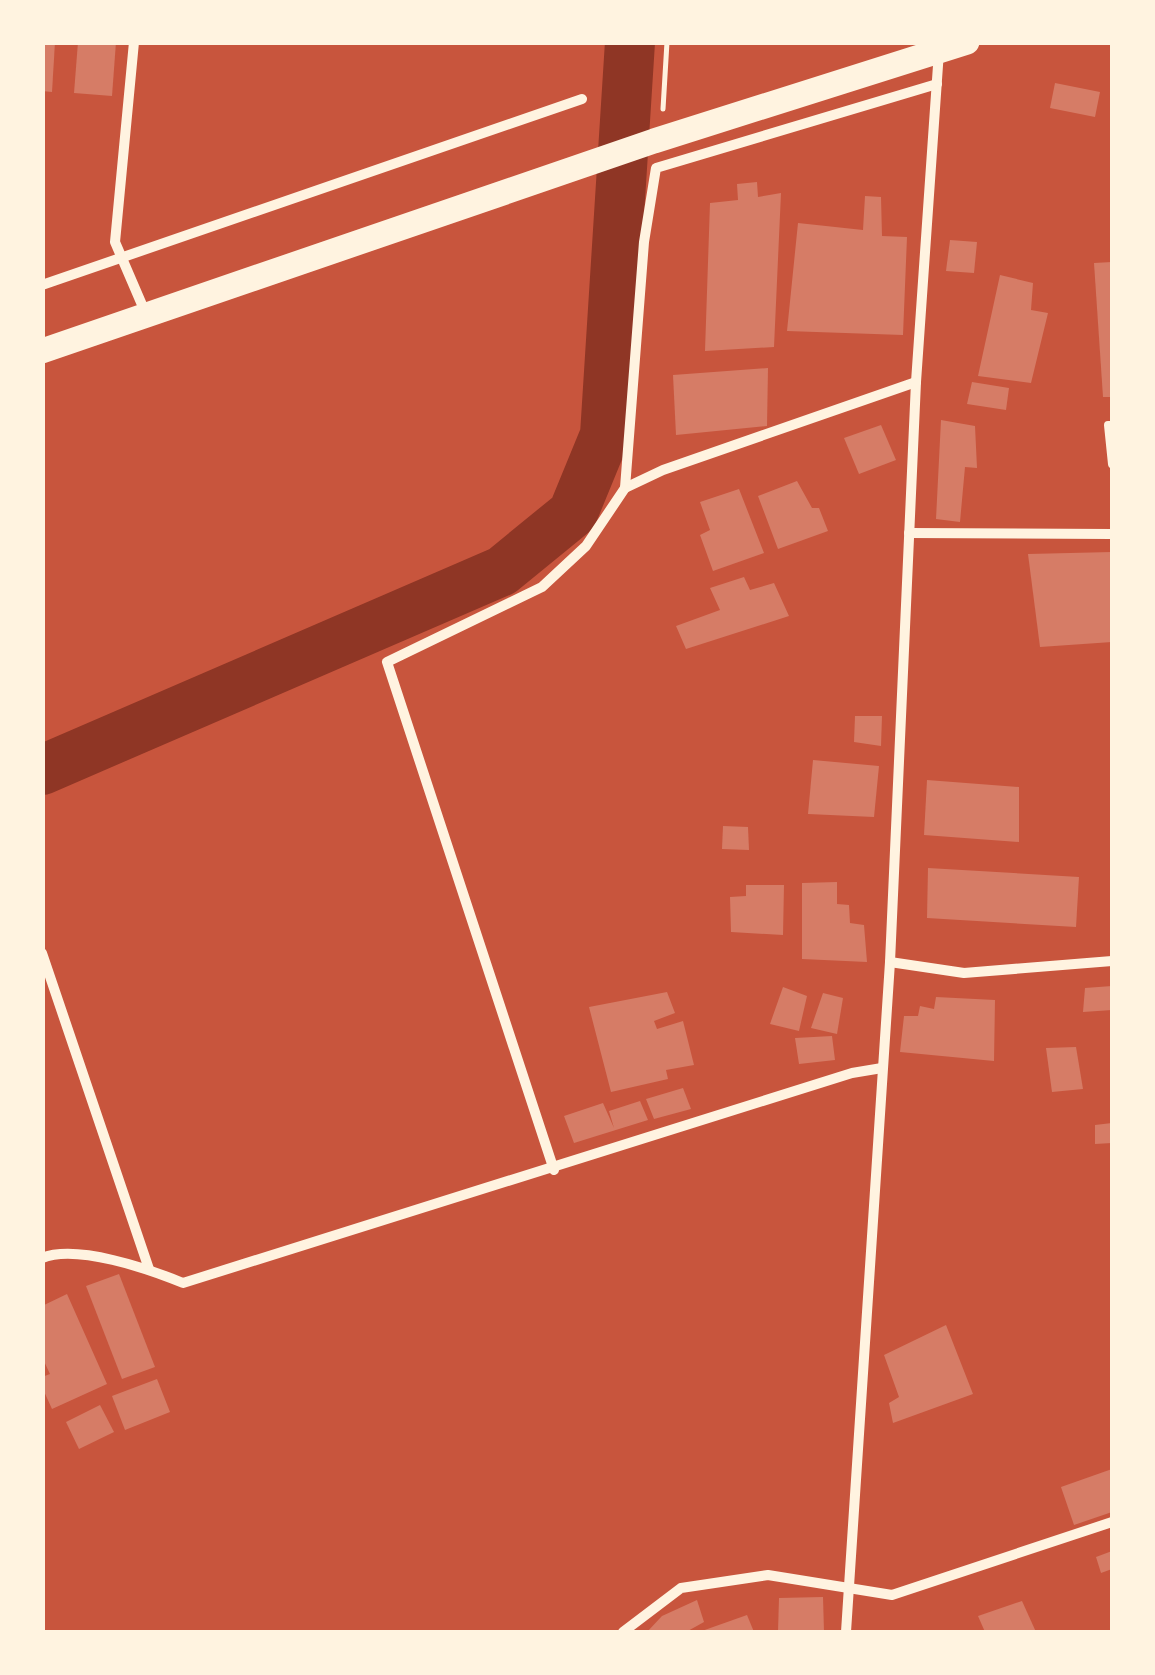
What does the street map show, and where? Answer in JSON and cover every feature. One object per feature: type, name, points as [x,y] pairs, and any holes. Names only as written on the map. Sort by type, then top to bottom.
[{"type":"main road","points":[[42,351],[661,139],[940,47],[967,42]]},
{"type":"street","points":[[134,42],[115,242],[146,316]]},
{"type":"street","points":[[846,1632],[890,962],[916,382],[940,47]]},
{"type":"street","points":[[626,488],[644,242],[656,168],[937,84]]},
{"type":"street","points":[[42,285],[582,99]]},
{"type":"street","points":[[554,1170],[386,662],[542,587],[586,546],[626,488],[663,470],[916,382]]},
{"type":"street","points":[[909,533],[1112,534]]},
{"type":"street","points":[[42,952],[148,1269]]},
{"type":"street","points":[[890,962],[964,973],[1112,962]]},
{"type":"street","points":[[42,1258],[58,1252],[148,1269],[182,1283],[554,1170],[852,1073],[882,1068]]},
{"type":"street","points":[[623,1632],[681,1588],[768,1576],[849,1585],[892,1595],[1112,1522]]},
{"type":"lane","points":[[1112,424],[1108,425],[1112,464]]},
{"type":"path","points":[[661,139],[667,42]]},
{"type":"building","points":[[42,42],[55,42],[52,92],[42,91]]},
{"type":"building","points":[[78,42],[116,42],[112,96],[74,93]]},
{"type":"building","points":[[1055,83],[1100,92],[1095,117],[1050,108]]},
{"type":"building","points":[[757,182],[758,197],[781,193],[774,347],[705,351],[710,203],[738,200],[737,184]]},
{"type":"building","points":[[865,196],[881,197],[882,236],[907,237],[903,335],[787,331],[798,223],[863,230]]},
{"type":"building","points":[[950,240],[977,242],[974,273],[946,271]]},
{"type":"building","points":[[1112,262],[1112,397],[1103,397],[1094,263]]},
{"type":"building","points":[[1000,275],[1033,283],[1031,310],[1048,313],[1031,383],[978,376]]},
{"type":"building","points":[[768,368],[767,426],[676,435],[673,375]]},
{"type":"building","points":[[972,382],[1009,388],[1006,410],[967,404]]},
{"type":"building","points":[[941,420],[975,426],[977,468],[965,467],[960,522],[936,519]]},
{"type":"building","points":[[881,425],[896,460],[859,474],[844,438]]},
{"type":"building","points":[[797,481],[812,508],[819,508],[828,531],[778,549],[758,496]]},
{"type":"building","points":[[739,489],[764,553],[713,571],[700,535],[710,530],[700,502]]},
{"type":"building","points":[[1112,552],[1112,642],[1040,647],[1028,554]]},
{"type":"building","points":[[744,577],[750,590],[774,583],[789,616],[686,649],[676,626],[720,610],[710,588]]},
{"type":"building","points":[[855,716],[882,716],[881,746],[854,742]]},
{"type":"building","points":[[813,760],[879,766],[874,817],[808,814]]},
{"type":"building","points":[[927,780],[1019,787],[1019,842],[924,835]]},
{"type":"building","points":[[723,826],[748,827],[749,850],[722,849]]},
{"type":"building","points":[[928,868],[1079,877],[1076,927],[927,918]]},
{"type":"building","points":[[837,882],[837,904],[849,905],[850,923],[864,925],[867,962],[802,959],[802,883]]},
{"type":"building","points":[[746,885],[784,885],[783,935],[731,932],[730,897],[746,896]]},
{"type":"building","points":[[1112,986],[1112,1010],[1083,1012],[1085,988]]},
{"type":"building","points":[[783,987],[807,996],[799,1031],[770,1024]]},
{"type":"building","points":[[667,992],[675,1013],[654,1021],[657,1029],[683,1021],[694,1065],[666,1070],[668,1079],[611,1092],[589,1007]]},
{"type":"building","points":[[823,993],[843,998],[837,1034],[811,1028]]},
{"type":"building","points":[[936,997],[995,1000],[994,1061],[900,1052],[904,1016],[918,1016],[920,1006],[934,1009]]},
{"type":"building","points":[[832,1036],[835,1060],[799,1064],[795,1038]]},
{"type":"building","points":[[1076,1047],[1083,1089],[1052,1092],[1046,1048]]},
{"type":"building","points":[[683,1088],[691,1109],[654,1119],[646,1099]]},
{"type":"building","points":[[640,1101],[648,1120],[574,1143],[564,1116],[603,1103],[614,1128],[609,1111]]},
{"type":"building","points":[[1112,1123],[1112,1143],[1095,1144],[1095,1125]]},
{"type":"building","points":[[119,1274],[155,1367],[122,1379],[86,1286]]},
{"type":"building","points":[[67,1294],[107,1384],[52,1409],[42,1387],[42,1377],[50,1374],[42,1357],[42,1306]]},
{"type":"building","points":[[946,1325],[973,1394],[893,1423],[889,1403],[899,1397],[884,1355]]},
{"type":"building","points":[[157,1379],[170,1412],[125,1430],[112,1396]]},
{"type":"building","points":[[100,1405],[114,1432],[79,1449],[66,1422]]},
{"type":"building","points":[[1112,1469],[1112,1512],[1074,1525],[1061,1487]]},
{"type":"building","points":[[1112,1551],[1112,1569],[1101,1573],[1096,1557]]},
{"type":"building","points":[[823,1597],[824,1632],[778,1632],[779,1598]]},
{"type":"building","points":[[697,1600],[704,1622],[686,1632],[647,1632],[662,1616]]},
{"type":"building","points":[[1022,1601],[1036,1632],[985,1632],[978,1616]]},
{"type":"building","points":[[747,1615],[754,1632],[699,1632]]},
{"type":"waterway","points":[[42,770],[502,571],[573,513],[605,435],[630,42]]}]
